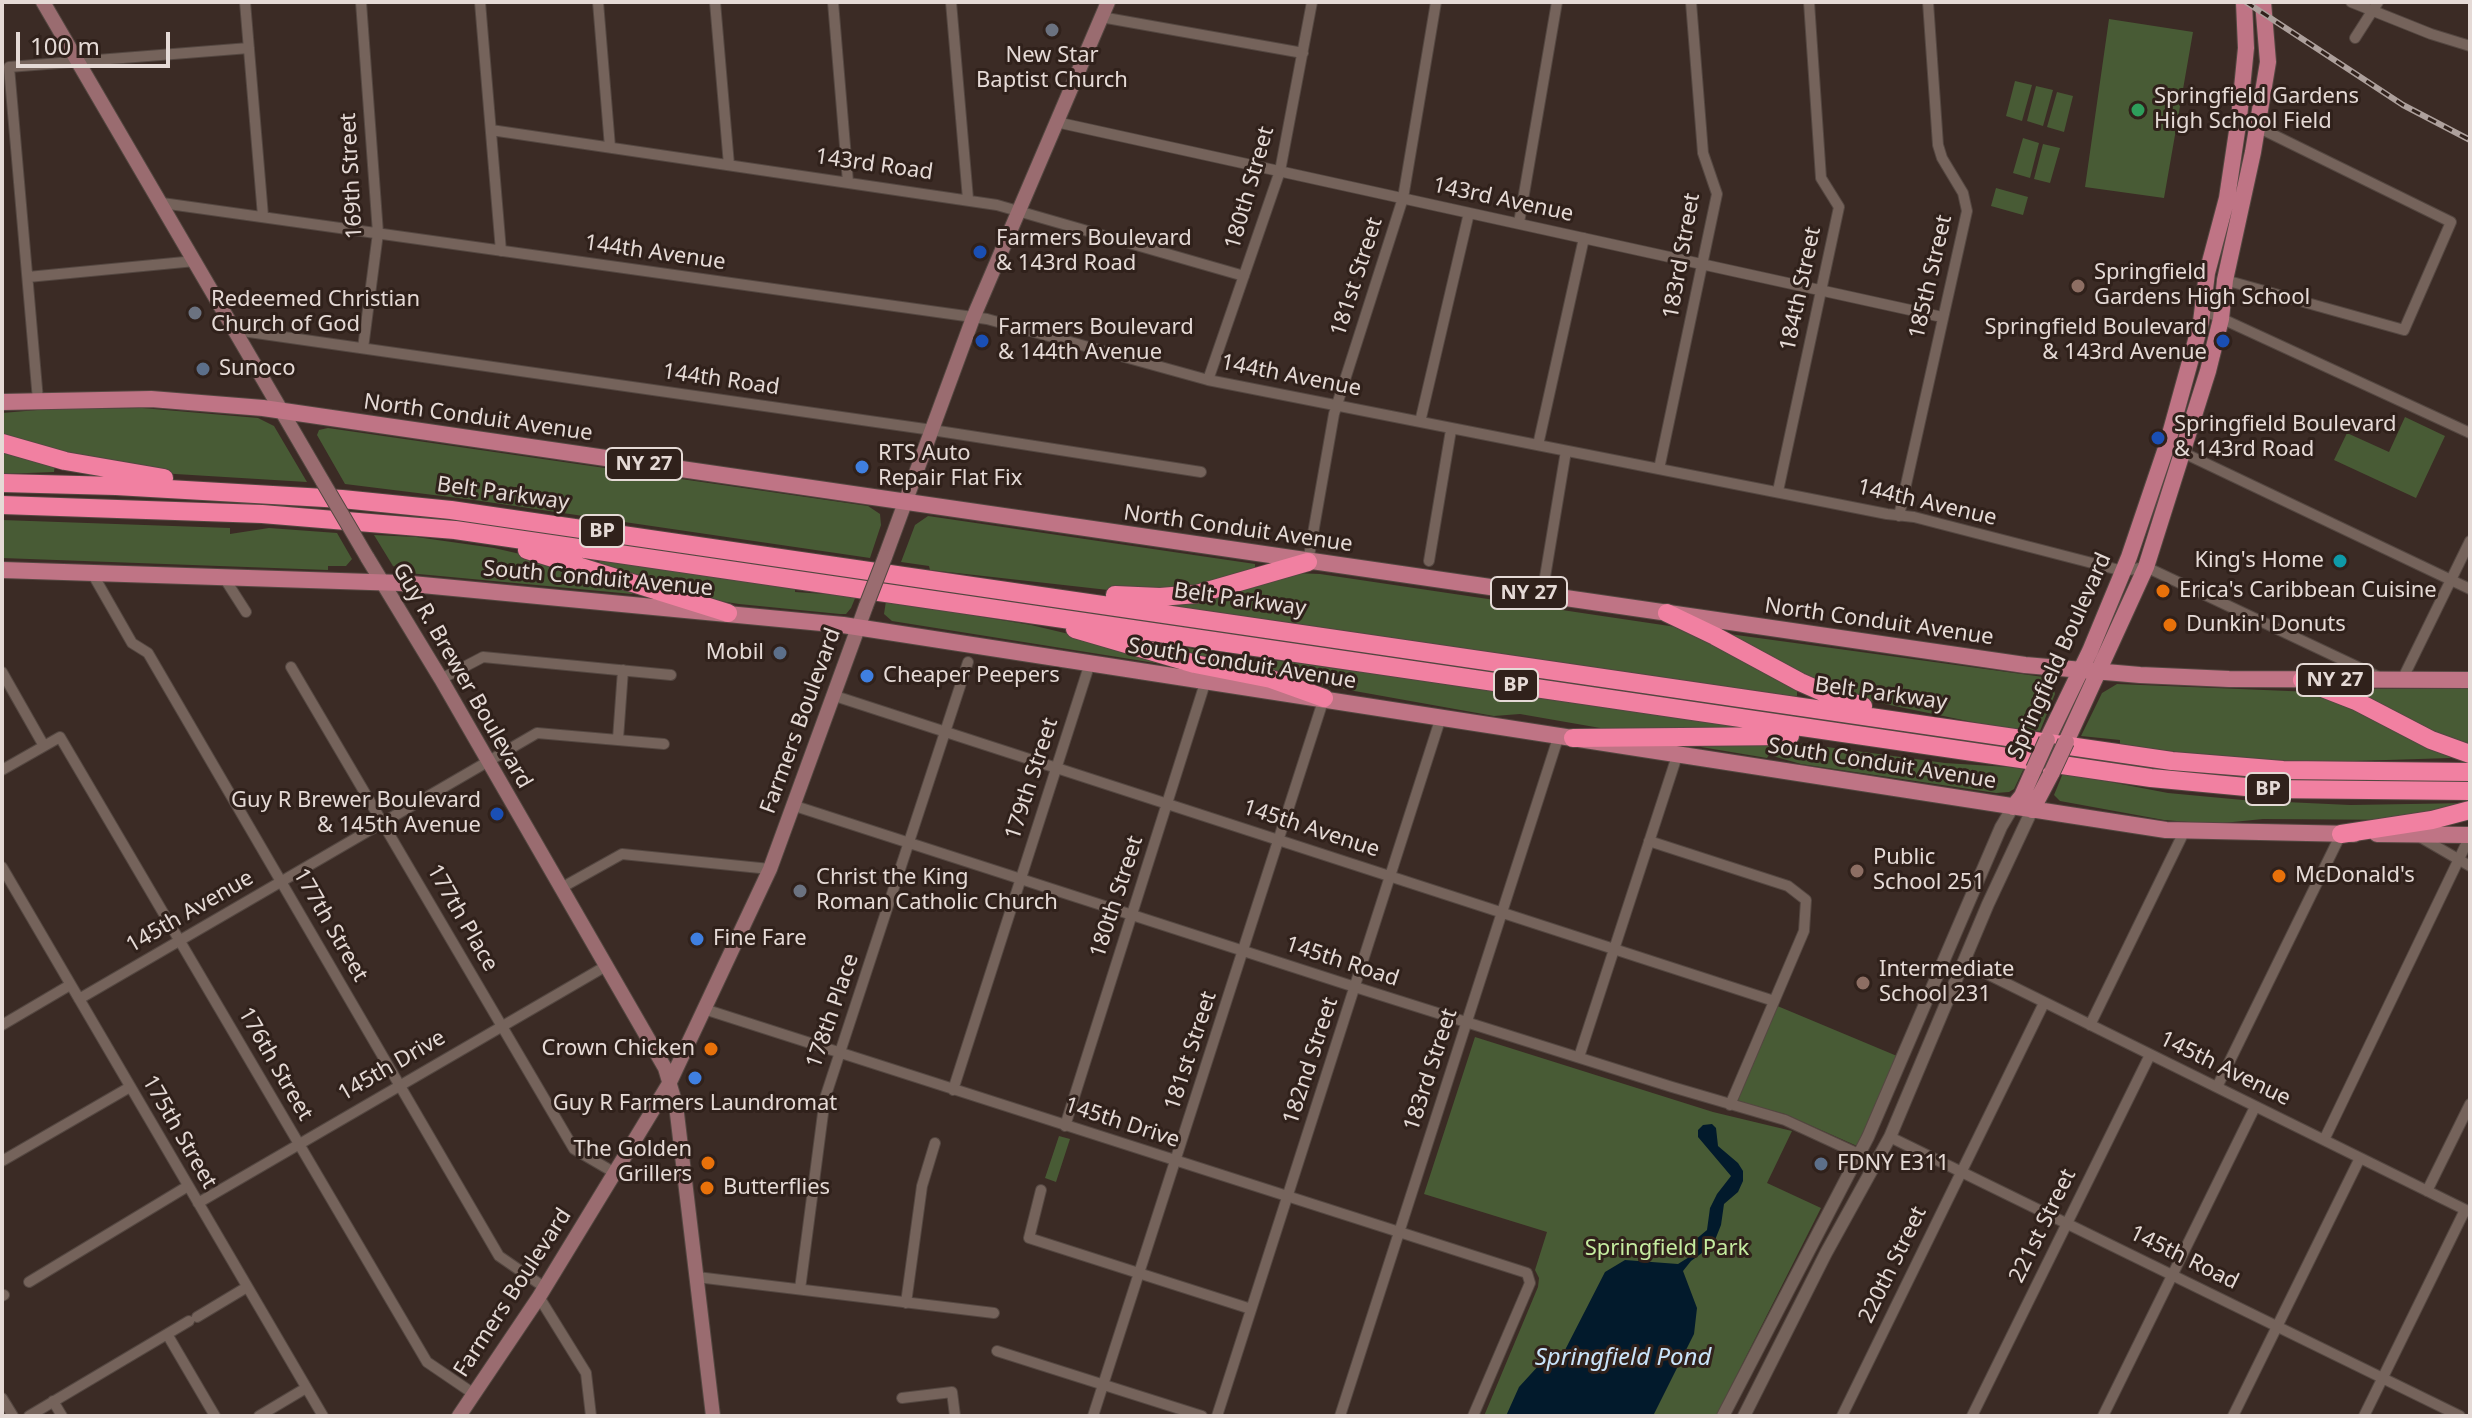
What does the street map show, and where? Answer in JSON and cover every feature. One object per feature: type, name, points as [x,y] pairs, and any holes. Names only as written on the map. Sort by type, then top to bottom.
[{"type":"highway","points":[[2,443],[83,465],[262,495]]},
{"type":"highway","name":"Belt Parkway","points":[[2,483],[342,499],[489,515],[2222,766],[2320,772],[2470,772]]},
{"type":"highway","name":"Belt Parkway","points":[[2,505],[262,514],[455,530],[2228,787],[2305,791],[2470,791]]},
{"type":"highway","points":[[455,530],[562,560],[728,613]]},
{"type":"highway","points":[[987,587],[1173,596],[1208,591],[1308,562]]},
{"type":"highway","points":[[1007,610],[1195,664],[1271,679],[1324,698]]},
{"type":"highway","points":[[1667,613],[1827,694],[1931,725]]},
{"type":"highway","points":[[2302,680],[2352,699],[2417,734],[2470,754]]},
{"type":"highway","points":[[1566,737],[1774,734],[1846,743],[1924,744]]},
{"type":"highway","points":[[2341,834],[2432,820],[2470,810]]},
{"type":"main road","name":"Guy R. Brewer Boulevard","points":[[43,2],[661,1058],[676,1105],[713,1416]]},
{"type":"main road","name":"Farmers Boulevard","points":[[461,1415],[542,1292],[670,1082],[770,869],[973,318],[1108,2]]},
{"type":"main road","name":"Springfield Boulevard","points":[[2013,807],[2022,796],[2060,711],[2089,671],[2146,567],[2175,449],[2203,310],[2207,273],[2227,198],[2246,48],[2244,2]]},
{"type":"main road","name":"Springfield Boulevard","points":[[2032,810],[2079,714],[2089,671],[2123,571],[2208,371],[2221,319],[2225,280],[2268,62],[2263,2]]},
{"type":"main road","name":"North Conduit Avenue","points":[[2,402],[179,400],[283,411],[1953,656],[2089,671],[2302,680],[2470,680]]},
{"type":"main road","name":"South Conduit Avenue","points":[[2,570],[382,582],[859,627],[1677,756],[2184,832],[2470,835]]},
{"type":"street","points":[[245,2],[263,216]]},
{"type":"street","name":"169th Street","points":[[361,2],[378,233],[363,348]]},
{"type":"street","points":[[480,2],[501,251]]},
{"type":"street","points":[[598,2],[610,147]]},
{"type":"street","points":[[715,2],[729,165]]},
{"type":"street","points":[[833,2],[848,182]]},
{"type":"street","points":[[951,2],[968,199]]},
{"type":"street","name":"180th Street","points":[[1208,380],[1280,171],[1312,2]]},
{"type":"street","name":"181st Street","points":[[1308,562],[1336,406],[1403,198],[1436,2]]},
{"type":"street","points":[[1519,223],[1557,2]]},
{"type":"street","name":"183rd Street","points":[[1659,469],[1717,194],[1703,153],[1691,2]]},
{"type":"street","name":"184th Street","points":[[1778,491],[1839,207],[1821,178],[1809,2]]},
{"type":"street","name":"185th Street","points":[[1899,516],[1967,211],[1963,193],[1942,158],[1938,145],[1928,2]]},
{"type":"street","points":[[2351,2],[2374,6],[2470,46]]},
{"type":"street","points":[[2355,38],[2374,6]]},
{"type":"street","points":[[1101,17],[1303,53]]},
{"type":"street","points":[[38,400],[9,67],[77,59],[249,48]]},
{"type":"street","points":[[2225,280],[2404,330],[2451,222],[2239,118]]},
{"type":"street","name":"143rd Avenue","points":[[1056,122],[1942,317]]},
{"type":"street","name":"143rd Road","points":[[491,130],[968,199],[1244,276]]},
{"type":"street","name":"144th Avenue","points":[[162,203],[987,319],[1208,380],[1451,430],[1914,517],[2123,571],[2146,567]]},
{"type":"street","points":[[1420,422],[1469,213]]},
{"type":"street","points":[[1538,445],[1584,238]]},
{"type":"street","points":[[28,277],[195,261]]},
{"type":"street","points":[[2203,310],[2470,433]]},
{"type":"street","name":"144th Road","points":[[235,330],[932,430],[1201,472]]},
{"type":"street","points":[[1429,561],[1451,430]]},
{"type":"street","points":[[2175,449],[2470,589]]},
{"type":"street","points":[[1545,577],[1566,451]]},
{"type":"street","points":[[2146,567],[2394,680],[2452,580],[2470,541]]},
{"type":"street","name":"177th Street","points":[[92,573],[132,643],[148,653],[499,1256],[542,1292],[586,1373],[591,1416]]},
{"type":"street","points":[[223,576],[246,612]]},
{"type":"street","points":[[441,679],[483,657],[671,675]]},
{"type":"street","name":"178th Place","points":[[800,1289],[825,1098],[968,662]]},
{"type":"street","name":"179th Street","points":[[953,1090],[1090,663]]},
{"type":"street","name":"177th Place","points":[[291,667],[574,1149],[615,1173]]},
{"type":"street","points":[[618,739],[623,670]]},
{"type":"street","points":[[2,672],[44,746],[2,770]]},
{"type":"street","name":"180th Street","points":[[1065,1126],[1206,680]]},
{"type":"street","name":"145th Avenue","points":[[835,696],[1774,1001]]},
{"type":"street","name":"181st Street","points":[[1093,1416],[1324,698]]},
{"type":"street","name":"182nd Street","points":[[1217,1416],[1441,717]]},
{"type":"street","name":"145th Avenue","points":[[79,999],[537,733],[664,744]]},
{"type":"street","name":"176th Street","points":[[44,746],[60,737],[427,1362],[474,1394]]},
{"type":"street","name":"183rd Street","points":[[1340,1416],[1503,912],[1566,737]]},
{"type":"street","points":[[1579,1057],[1677,756]]},
{"type":"street","name":"145th Road","points":[[795,806],[1467,1023],[1785,1120],[1876,1162]]},
{"type":"street","name":"Springfield Boulevard","points":[[1723,1416],[1868,1137],[2001,827],[2013,807]]},
{"type":"street","name":"Springfield Boulevard","points":[[1744,1416],[1890,1137],[1963,962],[2032,810]]},
{"type":"street","points":[[2090,1025],[2184,832]]},
{"type":"street","points":[[2217,1087],[2341,834]]},
{"type":"street","points":[[2415,835],[2470,866]]},
{"type":"street","points":[[2324,1140],[2470,835]]},
{"type":"street","points":[[1649,841],[1788,886],[1806,900],[1804,931],[1730,1105]]},
{"type":"street","points":[[561,888],[622,854],[770,869]]},
{"type":"street","name":"175th Street","points":[[2,867],[6,885],[79,999],[323,1416]]},
{"type":"street","name":"145th Avenue","points":[[1963,962],[2467,1211]]},
{"type":"street","name":"145th Drive","points":[[198,1203],[606,966]]},
{"type":"street","points":[[2,1025],[70,985]]},
{"type":"street","name":"220th Street","points":[[1842,1416],[2044,1003]]},
{"type":"street","name":"145th Drive","points":[[704,1009],[1527,1273],[1530,1283],[1473,1416]]},
{"type":"street","name":"221st Street","points":[[1972,1416],[2150,1055]]},
{"type":"street","points":[[2,1161],[130,1087]]},
{"type":"street","points":[[2427,1191],[2470,1104]]},
{"type":"street","points":[[2103,1416],[2255,1107]]},
{"type":"street","name":"145th Road","points":[[1890,1137],[2460,1416]]},
{"type":"street","points":[[906,1303],[922,1186],[935,1143]]},
{"type":"street","points":[[2233,1416],[2360,1158]]},
{"type":"street","points":[[29,1282],[188,1186]]},
{"type":"street","points":[[1041,1190],[1029,1238],[1251,1309]]},
{"type":"street","points":[[2364,1416],[2467,1211]]},
{"type":"street","points":[[697,1277],[994,1313]]},
{"type":"street","points":[[29,1416],[247,1287]]},
{"type":"street","points":[[167,1334],[215,1416]]},
{"type":"street","points":[[997,1351],[1202,1416]]},
{"type":"street","points":[[259,1416],[306,1388]]},
{"type":"street","points":[[902,1398],[952,1392],[955,1416]]},
{"type":"street","points":[[2,1398],[13,1416]]},
{"type":"street","points":[[53,1401],[62,1416]]},
{"type":"green space","name":"Springfield Gardens High School Field","points":[[2109,19],[2193,32],[2164,198],[2085,187]]},
{"type":"green space","points":[[2015,81],[2032,85],[2022,121],[2006,116]]},
{"type":"green space","points":[[2036,86],[2053,90],[2043,126],[2027,121]]},
{"type":"green space","points":[[2057,92],[2073,96],[2064,132],[2047,127]]},
{"type":"green space","points":[[2023,138],[2039,143],[2030,178],[2013,173]]},
{"type":"green space","points":[[2043,144],[2060,148],[2050,183],[2034,179]]},
{"type":"green space","points":[[1996,188],[2028,197],[2023,215],[1991,206]]},
{"type":"green space","points":[[142,408],[258,418],[274,426],[307,482],[159,473],[54,454],[2,437],[2,413]]},
{"type":"green space","points":[[2405,417],[2445,436],[2416,498],[2334,460],[2347,433],[2389,452]]},
{"type":"green space","points":[[328,428],[868,506],[880,514],[881,525],[870,558],[345,484],[317,435],[319,430]]},
{"type":"green space","points":[[2,447],[55,464],[54,472],[2,474]]},
{"type":"green space","points":[[928,516],[1255,564],[1255,572],[1197,589],[1117,591],[930,570],[929,566],[901,562],[915,525]]},
{"type":"green space","points":[[2,520],[230,528],[230,534],[269,528],[337,533],[352,559],[346,566],[328,566],[328,570],[2,558]]},
{"type":"green space","points":[[374,535],[416,537],[494,548],[542,559],[633,592],[408,573],[393,566]]},
{"type":"green space","points":[[599,562],[795,588],[795,592],[856,596],[846,614],[739,604],[702,595],[699,600],[604,567]]},
{"type":"green space","points":[[1294,573],[1320,574],[1683,628],[1797,690],[1797,697],[1162,605]]},
{"type":"green space","points":[[886,601],[1031,625],[1094,640],[1174,666],[892,621],[884,614]]},
{"type":"green space","points":[[1729,634],[2051,678],[2055,694],[2040,731],[1992,726],[1836,694]]},
{"type":"green space","points":[[1154,640],[1228,657],[1292,662],[1735,725],[1736,730],[1606,729],[1520,714],[1494,716],[1254,673],[1154,645]]},
{"type":"green space","points":[[2117,684],[2313,692],[2346,701],[2451,758],[2290,763],[2217,758],[2081,736],[2102,693]]},
{"type":"green space","points":[[2358,689],[2470,689],[2470,750],[2356,695]]},
{"type":"green space","points":[[1702,742],[1790,742],[1945,763],[2024,768],[2014,789],[1996,793],[1801,764],[1769,755],[1767,758],[1701,747]]},
{"type":"green space","points":[[2063,773],[2168,793],[2243,800],[2350,805],[2470,803],[2414,820],[2263,819],[2213,824],[2164,820],[2060,801],[2054,795]]},
{"type":"green space","points":[[1775,1005],[1897,1056],[1857,1146],[1785,1114],[1737,1101]]},
{"type":"green space","name":"Springfield Park","points":[[1475,1037],[1713,1112],[1792,1131],[1767,1183],[1821,1208],[1716,1416],[1484,1416],[1538,1287],[1539,1278],[1535,1270],[1547,1232],[1424,1194]]},
{"type":"green space","points":[[1059,1136],[1070,1139],[1056,1182],[1045,1178]]},
{"type":"water","name":"Springfield Pond","points":[[1712,1124],[1716,1128],[1718,1146],[1738,1163],[1743,1171],[1743,1181],[1738,1192],[1724,1204],[1721,1225],[1713,1245],[1683,1271],[1697,1308],[1694,1334],[1653,1416],[1506,1416],[1519,1387],[1540,1364],[1565,1350],[1605,1272],[1625,1260],[1678,1264],[1694,1254],[1695,1240],[1707,1230],[1710,1208],[1731,1176],[1698,1137],[1698,1130],[1703,1125]]},
{"type":"railway","points":[[2246,2],[2403,105],[2470,140]]},
{"type":"place","name":"New Star Baptist Church","points":[[1052,30]]},
{"type":"place","name":"Springfield Gardens High School Field","points":[[2138,110]]},
{"type":"place","name":"Farmers Boulevard & 143rd Road","points":[[980,252]]},
{"type":"place","name":"Springfield Gardens High School","points":[[2078,286]]},
{"type":"place","name":"Redeemed Christian Church of God","points":[[195,313]]},
{"type":"place","name":"Farmers Boulevard & 144th Avenue","points":[[982,341]]},
{"type":"place","name":"Springfield Boulevard & 143rd Avenue","points":[[2223,341]]},
{"type":"place","name":"Sunoco","points":[[203,369]]},
{"type":"place","name":"Springfield Boulevard & 143rd Road","points":[[2158,438]]},
{"type":"place","name":"RTS Auto Repair Flat Fix","points":[[862,467]]},
{"type":"place","name":"King's Home","points":[[2340,561]]},
{"type":"place","name":"Erica's Caribbean Cuisine","points":[[2163,591]]},
{"type":"place","name":"Dunkin' Donuts","points":[[2170,625]]},
{"type":"place","name":"Mobil","points":[[780,653]]},
{"type":"place","name":"Cheaper Peepers","points":[[867,676]]},
{"type":"place","name":"Guy R Brewer Boulevard & 145th Avenue","points":[[497,814]]},
{"type":"place","name":"Public School 251","points":[[1857,871]]},
{"type":"place","name":"McDonald's","points":[[2279,876]]},
{"type":"place","name":"Christ the King Roman Catholic Church","points":[[800,891]]},
{"type":"place","name":"Fine Fare","points":[[697,939]]},
{"type":"place","name":"Intermediate School 231","points":[[1863,983]]},
{"type":"place","name":"Crown Chicken","points":[[711,1049]]},
{"type":"place","name":"Guy R Farmers Laundromat","points":[[695,1078]]},
{"type":"place","name":"The Golden Grillers","points":[[708,1163]]},
{"type":"place","name":"FDNY E311","points":[[1821,1164]]},
{"type":"place","name":"Butterflies","points":[[707,1188]]}]
